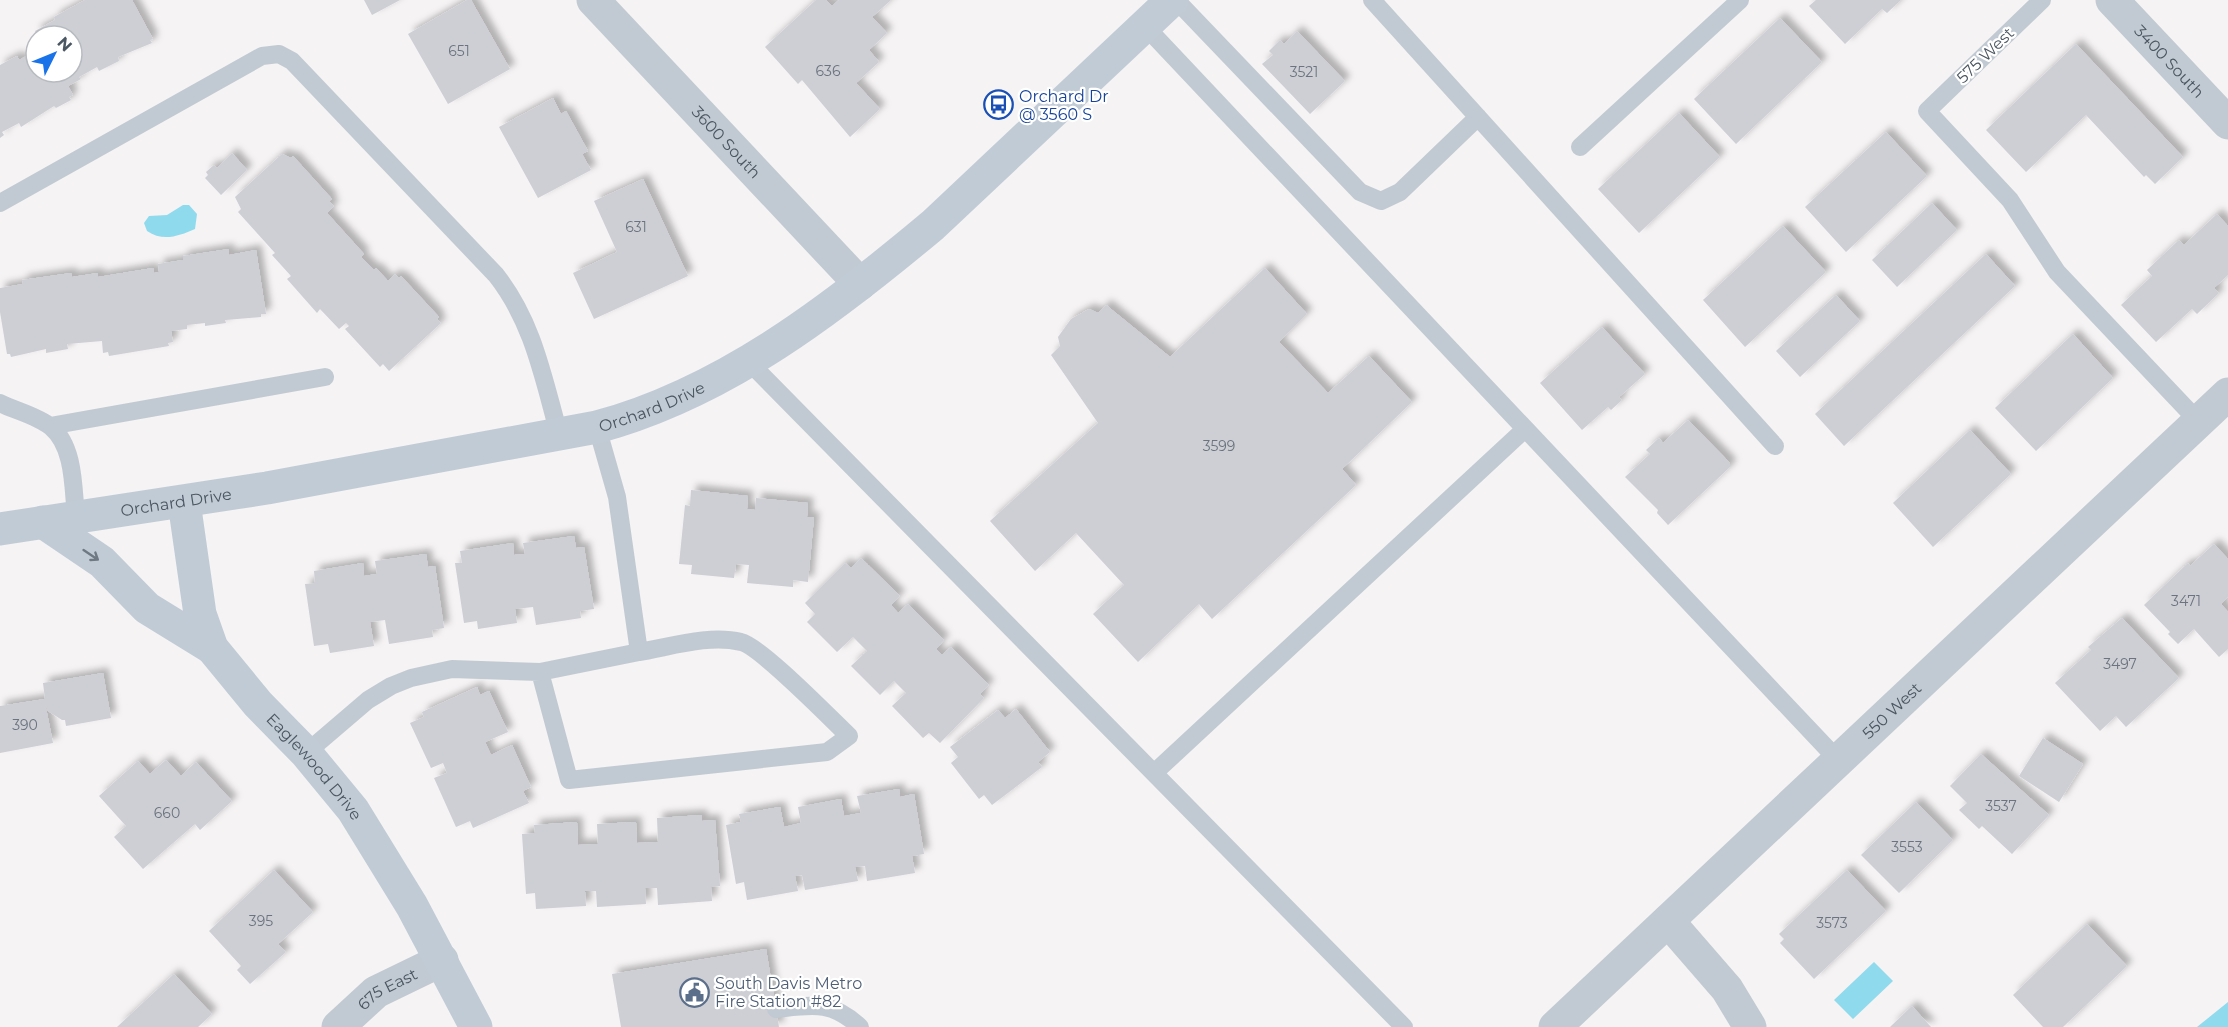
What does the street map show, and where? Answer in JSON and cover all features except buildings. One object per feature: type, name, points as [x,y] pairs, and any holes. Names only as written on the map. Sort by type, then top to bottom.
[{"type":"main road","name":"Orchard Drive","points":[[0,529],[184,502],[597,427],[638,416],[677,400],[748,361],[861,284],[933,225],[1174,0]]},
{"type":"main road","name":"Eaglewood Drive","points":[[184,502],[200,614],[212,648],[258,704],[306,753],[359,819],[407,896],[476,1027]]},
{"type":"main road","points":[[43,522],[102,562],[147,608],[212,648]]},
{"type":"street","name":"3600 South","points":[[593,0],[861,284]]},
{"type":"street","name":"3400 South","points":[[2112,0],[2228,123]]},
{"type":"street","name":"550 West","points":[[1555,1027],[1837,759],[2228,394]]},
{"type":"street","points":[[1668,921],[1727,989],[1750,1027]]},
{"type":"street","name":"675 East","points":[[338,1027],[376,993],[442,960]]},
{"type":"lane","points":[[1174,0],[1360,192],[1371,198],[1381,201],[1400,192],[1478,117]]},
{"type":"lane","points":[[1372,0],[1775,446]]},
{"type":"lane","points":[[1580,147],[1740,0]]},
{"type":"lane","name":"575 West","points":[[2042,0],[1927,111],[2010,200],[2057,272],[2198,421]]},
{"type":"lane","points":[[1145,26],[1837,759]]},
{"type":"lane","points":[[0,202],[262,56],[279,54],[301,69],[496,275],[513,296],[528,326],[559,434]]},
{"type":"lane","points":[[748,361],[1404,1027]]},
{"type":"lane","points":[[50,426],[325,377]]},
{"type":"lane","points":[[0,403],[50,426],[58,434],[68,452],[76,517]]},
{"type":"lane","points":[[597,427],[617,497],[639,652]]},
{"type":"lane","points":[[1154,773],[1525,429]]},
{"type":"lane","points":[[306,753],[368,700],[391,686],[411,678],[452,669],[540,672],[698,642],[743,642],[762,655],[849,736],[827,752],[569,780],[540,672]]},
{"type":"lane","points":[[776,1009],[816,1005],[833,1008],[860,1027]]},
{"type":"water","points":[[183,205],[189,205],[197,214],[195,229],[177,236],[165,237],[147,231],[144,223],[149,216],[167,215]]},
{"type":"water","points":[[1874,962],[1893,981],[1853,1019],[1834,1000]]},
{"type":"water","points":[[2228,1002],[2228,1027],[2197,1027]]},
{"type":"place","name":"Orchard Dr @ 3560 S","points":[[998,105]]},
{"type":"place","name":"South Davis Metro Fire Station #82","points":[[694,992]]}]
